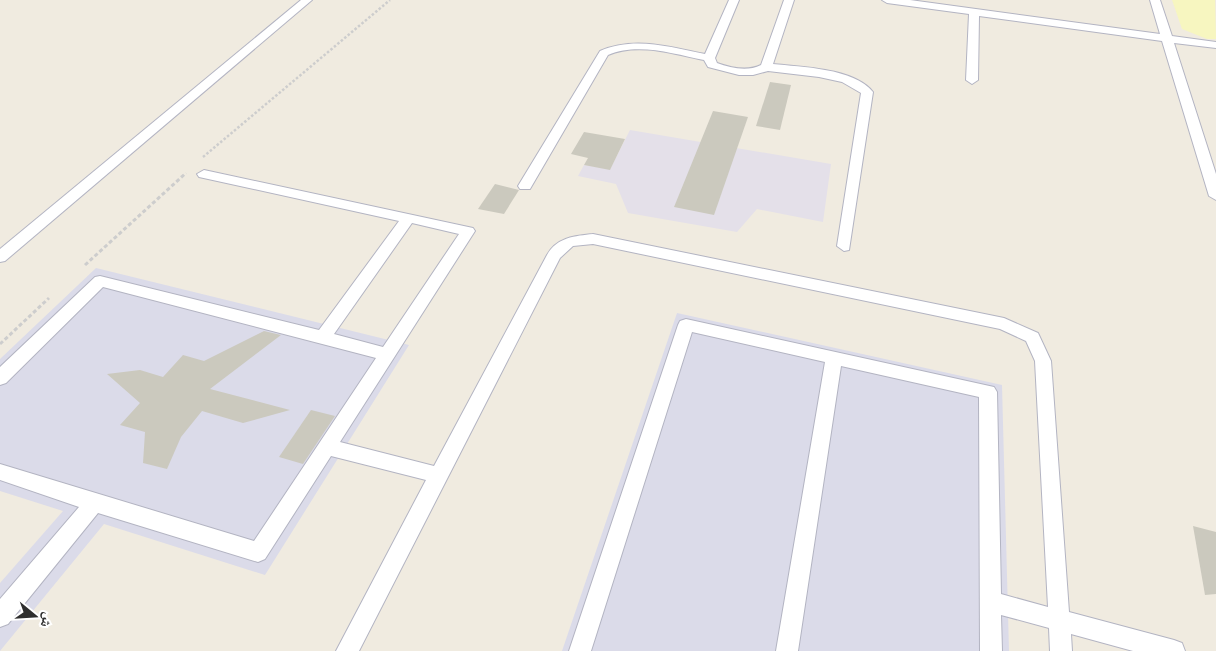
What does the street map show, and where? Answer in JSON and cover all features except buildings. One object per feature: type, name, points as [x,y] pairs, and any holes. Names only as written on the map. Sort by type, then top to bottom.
[{"type":"lane","points":[[0,257],[307,0]]},
{"type":"lane","points":[[708,58],[734,0]]},
{"type":"lane","points":[[708,58],[712,65],[723,69],[750,72],[760,71],[766,67],[789,0]]},
{"type":"lane","points":[[887,0],[949,4],[974,12],[1216,45]]},
{"type":"lane","points":[[1155,0],[1216,196]]},
{"type":"lane","points":[[972,80],[974,12]]},
{"type":"lane","points":[[525,186],[604,53],[612,48],[630,45],[708,58]]},
{"type":"lane","points":[[766,67],[845,78],[858,84],[867,92],[844,246]]},
{"type":"lane","points":[[0,472],[94,503],[258,552],[468,231],[204,174]]},
{"type":"lane","points":[[323,337],[408,218]]},
{"type":"lane","points":[[346,651],[554,255],[569,242],[594,239],[1004,324],[1032,337],[1043,361],[1061,651]]},
{"type":"lane","points":[[0,378],[100,281],[386,354]]},
{"type":"lane","points":[[580,651],[686,325],[988,392],[991,651]]},
{"type":"lane","points":[[787,651],[834,358]]},
{"type":"lane","points":[[328,447],[439,475]]},
{"type":"lane","points":[[0,616],[94,503]]},
{"type":"lane","points":[[990,602],[1174,651]]},
{"type":"shaded area","points":[[630,130],[831,164],[823,222],[757,209],[737,232],[628,213],[616,184],[578,176],[584,165],[610,169]]},
{"type":"shaded area","points":[[96,268],[409,345],[265,575],[104,524],[0,651],[0,583],[63,511],[0,491],[0,359]]},
{"type":"shaded area","points":[[677,313],[1002,385],[1009,651],[562,651]]},
{"type":"sand","points":[[1172,0],[1215,0],[1216,39],[1207,39],[1182,29]]}]
